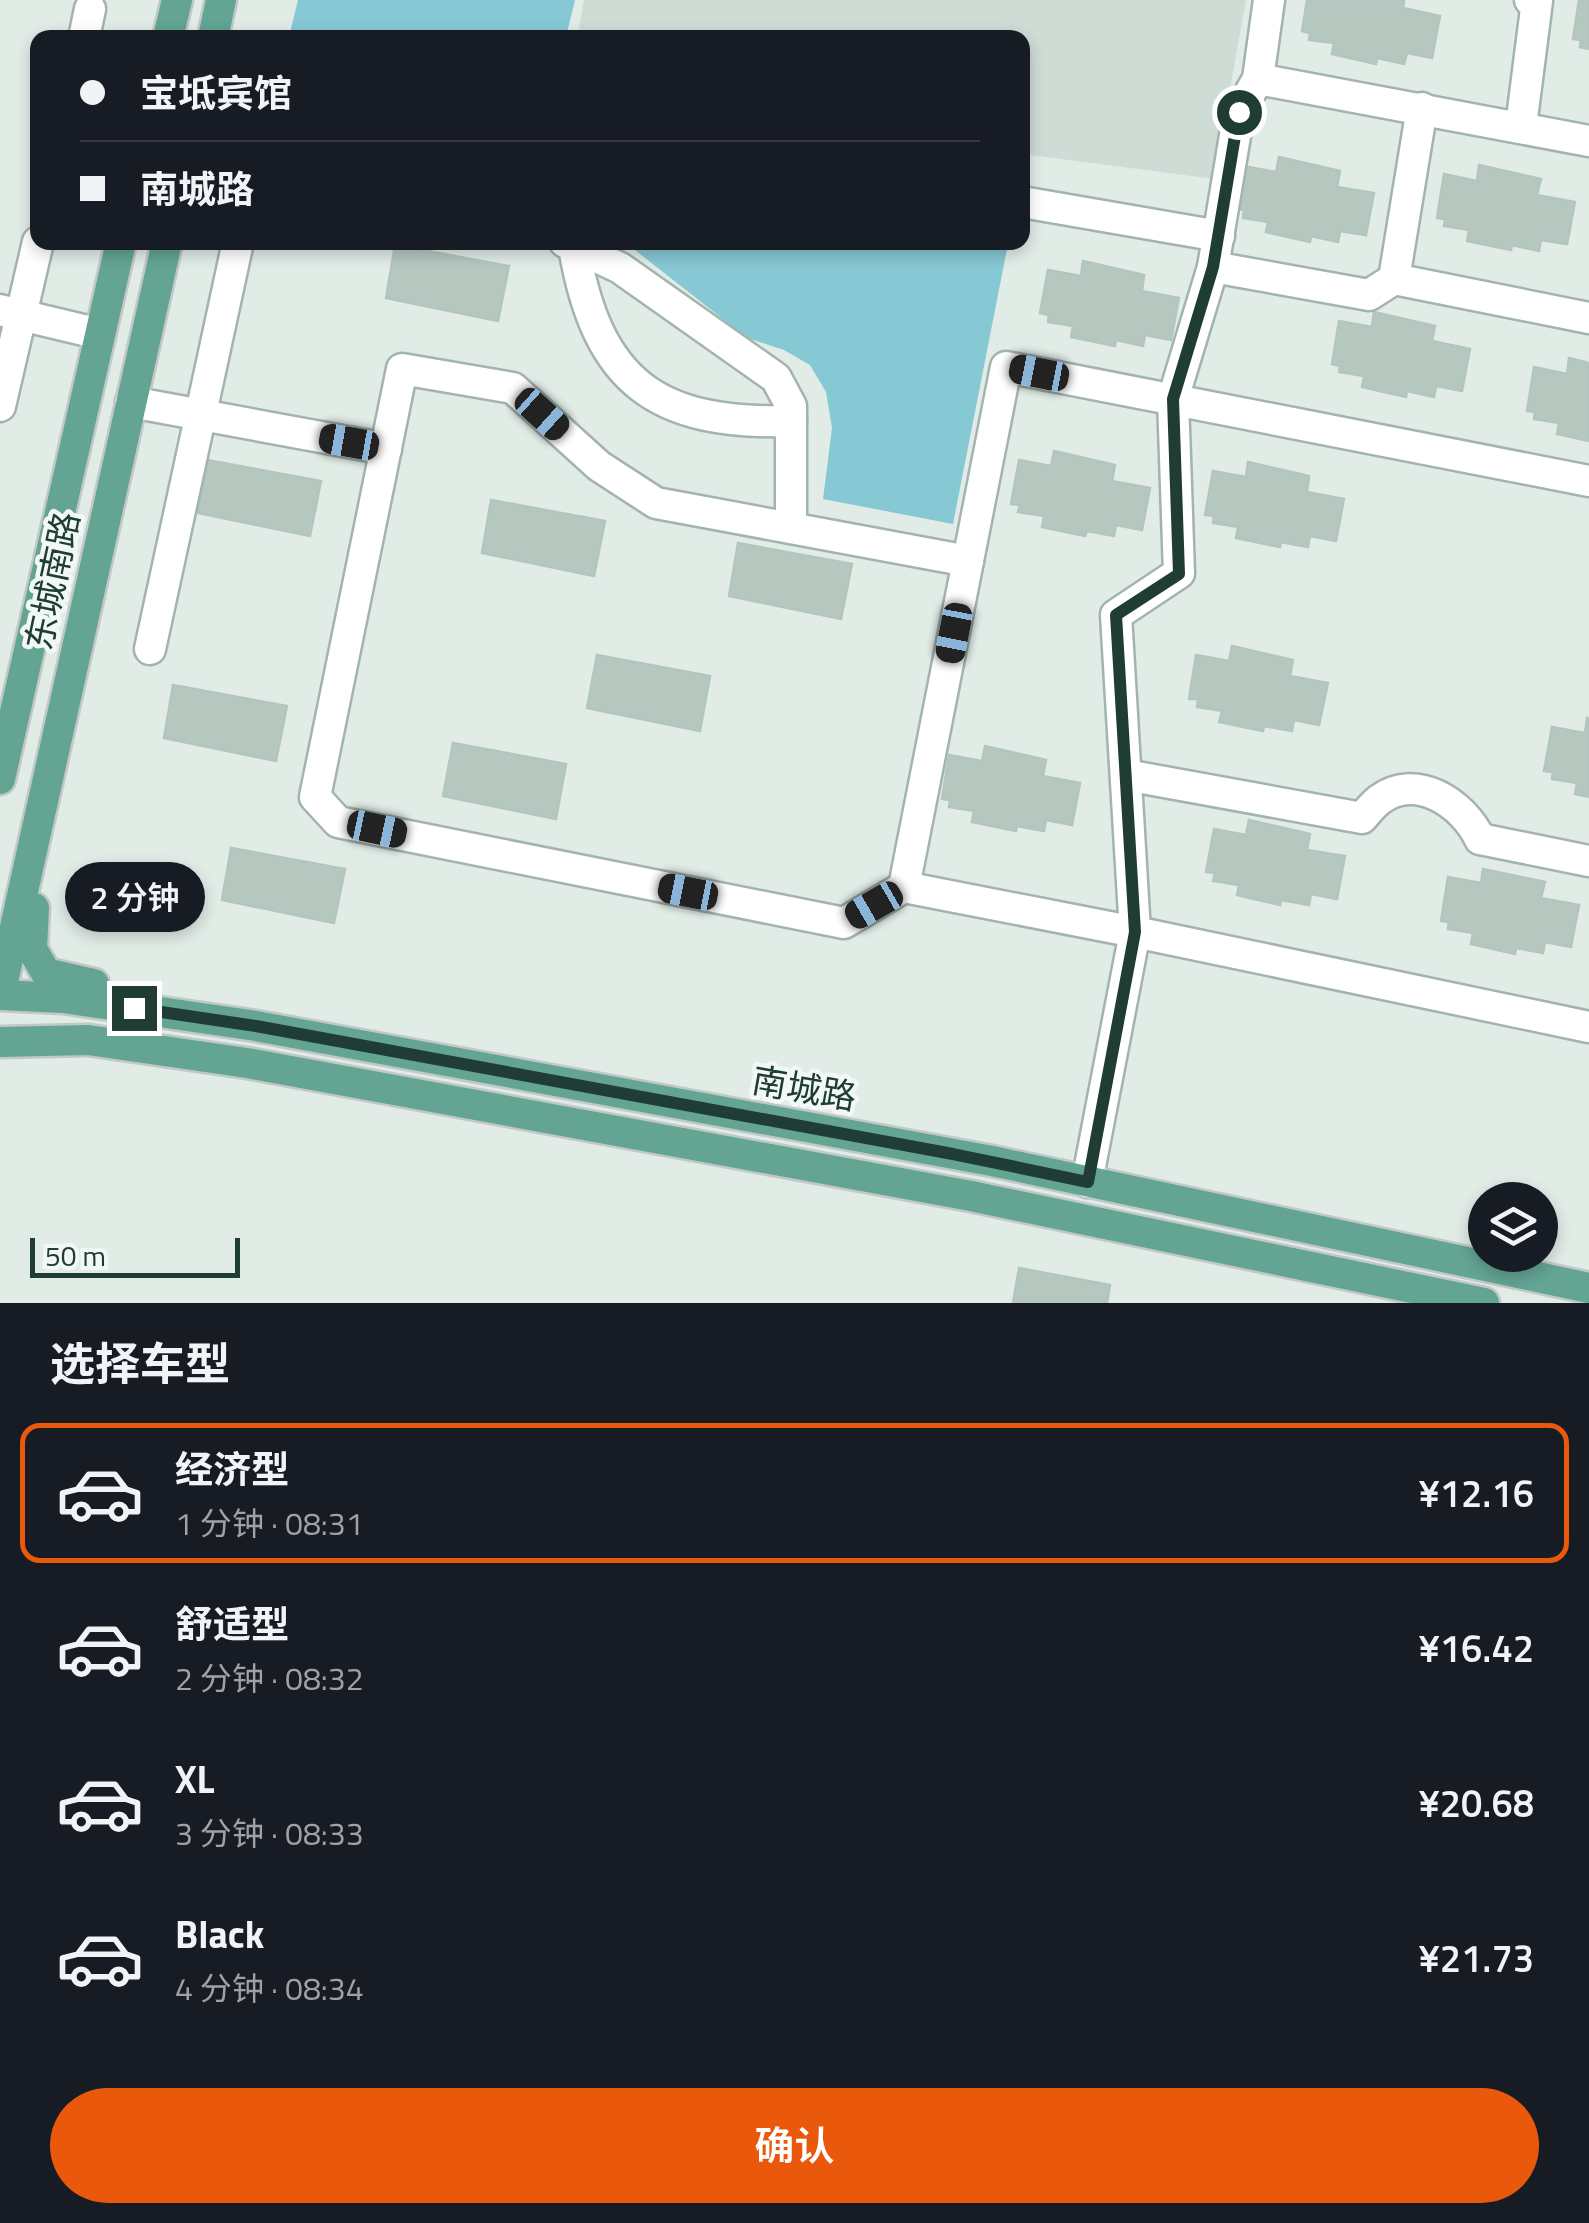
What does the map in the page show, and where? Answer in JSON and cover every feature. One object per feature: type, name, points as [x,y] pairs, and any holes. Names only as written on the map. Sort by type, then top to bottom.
[{"type":"main road","points":[[170,30],[177,0]]},
{"type":"main road","points":[[215,30],[221,0]]},
{"type":"main road","name":"东城南路","points":[[0,779],[119,250]]},
{"type":"main road","name":"东城南路","points":[[0,995],[164,250]]},
{"type":"main road","points":[[38,820],[42,859],[31,928],[32,949],[46,973],[179,998],[256,1026]]},
{"type":"main road","name":"南城路","points":[[0,995],[63,998],[256,1026],[972,1158],[1589,1288]]},
{"type":"main road","points":[[0,1016],[75,1017],[190,1030],[256,1026]]},
{"type":"main road","points":[[0,1042],[88,1040],[247,1063],[972,1196],[1484,1303]]},
{"type":"street","points":[[1088,1182],[1135,932],[1116,615],[1179,574],[1173,399],[1213,267],[1239,112],[1258,79],[1270,0]]},
{"type":"street","points":[[1521,126],[1537,1],[1530,0]]},
{"type":"street","points":[[1258,79],[1589,141]]},
{"type":"street","points":[[1394,279],[1422,108]]},
{"type":"street","points":[[1030,203],[1218,236]]},
{"type":"street","points":[[0,406],[11,312],[35,250]]},
{"type":"street","points":[[150,649],[236,250]]},
{"type":"street","points":[[572,250],[591,314],[619,366],[649,395],[688,413],[745,422],[791,421]]},
{"type":"street","points":[[582,250],[620,268],[776,378],[791,406],[791,528]]},
{"type":"street","points":[[1213,267],[1369,295],[1394,279],[1589,318]]},
{"type":"street","points":[[11,312],[100,334]]},
{"type":"street","points":[[904,887],[1006,366],[1589,481]]},
{"type":"street","points":[[968,561],[656,503],[599,466],[513,388],[402,369],[315,797],[338,822],[844,923],[904,887],[1589,1026]]},
{"type":"street","points":[[130,402],[386,449]]},
{"type":"street","points":[[1126,776],[1362,818],[1381,798],[1407,789],[1435,792],[1475,828],[1480,839],[1589,862]]},
{"type":"shaded area","points":[[584,0],[1246,0],[1214,179],[1030,155],[1030,30],[578,30]]},
{"type":"water","points":[[298,0],[575,0],[568,30],[291,30]]},
{"type":"water","points":[[635,250],[1007,250],[953,524],[823,499],[832,428],[826,392],[810,365],[784,350],[747,338]]},
{"type":"building","points":[[1307,0],[1404,0],[1403,8],[1440,16],[1432,58],[1407,53],[1404,64],[1377,58],[1376,64],[1332,54],[1334,43],[1309,40],[1310,33],[1302,31]]},
{"type":"building","points":[[1579,0],[1589,0],[1589,49],[1580,47],[1581,40],[1573,39]]},
{"type":"building","points":[[1279,157],[1340,171],[1337,187],[1374,193],[1366,235],[1340,231],[1338,242],[1311,236],[1310,242],[1266,232],[1268,222],[1243,218],[1244,210],[1236,209],[1243,166],[1276,172]]},
{"type":"building","points":[[1479,165],[1541,179],[1537,195],[1575,202],[1567,244],[1541,240],[1539,251],[1512,245],[1511,250],[1467,241],[1469,230],[1444,226],[1445,219],[1437,218],[1444,174],[1477,181]]},
{"type":"building","points":[[394,250],[422,250],[509,266],[498,321],[386,298]]},
{"type":"building","points":[[1083,261],[1144,275],[1142,291],[1179,298],[1171,340],[1145,335],[1143,346],[1116,340],[1115,346],[1071,337],[1073,326],[1048,322],[1049,315],[1040,313],[1048,270],[1081,276]]},
{"type":"building","points":[[1374,312],[1435,326],[1432,341],[1470,349],[1462,391],[1436,386],[1434,397],[1407,391],[1406,397],[1362,387],[1364,376],[1339,372],[1340,366],[1332,364],[1339,321],[1372,327]]},
{"type":"building","points":[[1569,358],[1589,363],[1589,441],[1557,434],[1559,423],[1534,419],[1535,412],[1527,411],[1534,367],[1567,374]]},
{"type":"building","points":[[1054,451],[1115,465],[1112,481],[1150,488],[1142,530],[1116,525],[1114,536],[1087,531],[1085,536],[1042,527],[1044,516],[1018,512],[1020,505],[1011,504],[1019,460],[1051,466]]},
{"type":"building","points":[[207,460],[321,481],[310,536],[198,513]]},
{"type":"building","points":[[1248,462],[1309,476],[1307,492],[1344,499],[1336,541],[1310,536],[1308,547],[1281,542],[1280,547],[1236,538],[1238,527],[1213,523],[1214,516],[1205,515],[1213,471],[1246,477]]},
{"type":"building","points":[[491,500],[605,521],[594,576],[482,553]]},
{"type":"building","points":[[738,543],[852,564],[841,619],[729,596]]},
{"type":"building","points":[[1232,646],[1293,660],[1290,676],[1328,683],[1319,725],[1294,720],[1292,731],[1264,726],[1263,731],[1219,722],[1222,711],[1197,707],[1198,699],[1189,699],[1196,655],[1229,661]]},
{"type":"building","points":[[597,655],[710,676],[700,731],[587,708]]},
{"type":"building","points":[[173,685],[287,706],[276,761],[164,738]]},
{"type":"building","points":[[1587,718],[1589,797],[1575,794],[1577,783],[1552,779],[1553,772],[1544,771],[1552,727],[1585,733]]},
{"type":"building","points":[[453,743],[566,764],[556,819],[443,796]]},
{"type":"building","points":[[985,746],[1046,760],[1043,776],[1080,783],[1072,825],[1046,820],[1044,831],[1017,826],[1016,831],[972,822],[974,811],[949,807],[950,800],[942,799],[949,755],[982,761]]},
{"type":"building","points":[[1249,820],[1310,834],[1307,850],[1345,856],[1337,899],[1311,894],[1309,905],[1281,900],[1280,905],[1237,895],[1239,885],[1213,881],[1215,873],[1206,872],[1214,829],[1246,835]]},
{"type":"building","points":[[231,848],[345,869],[334,923],[222,900]]},
{"type":"building","points":[[1483,869],[1545,882],[1541,898],[1579,905],[1571,947],[1545,942],[1543,953],[1516,948],[1515,954],[1471,944],[1473,933],[1448,929],[1449,922],[1441,921],[1448,877],[1481,883]]},
{"type":"building","points":[[1019,1268],[1110,1285],[1107,1303],[1013,1303]]},
{"type":"route","points":[[134,1008],[256,1026],[1088,1182],[1135,932],[1116,615],[1179,574],[1173,399],[1213,267],[1239,112]]}]
